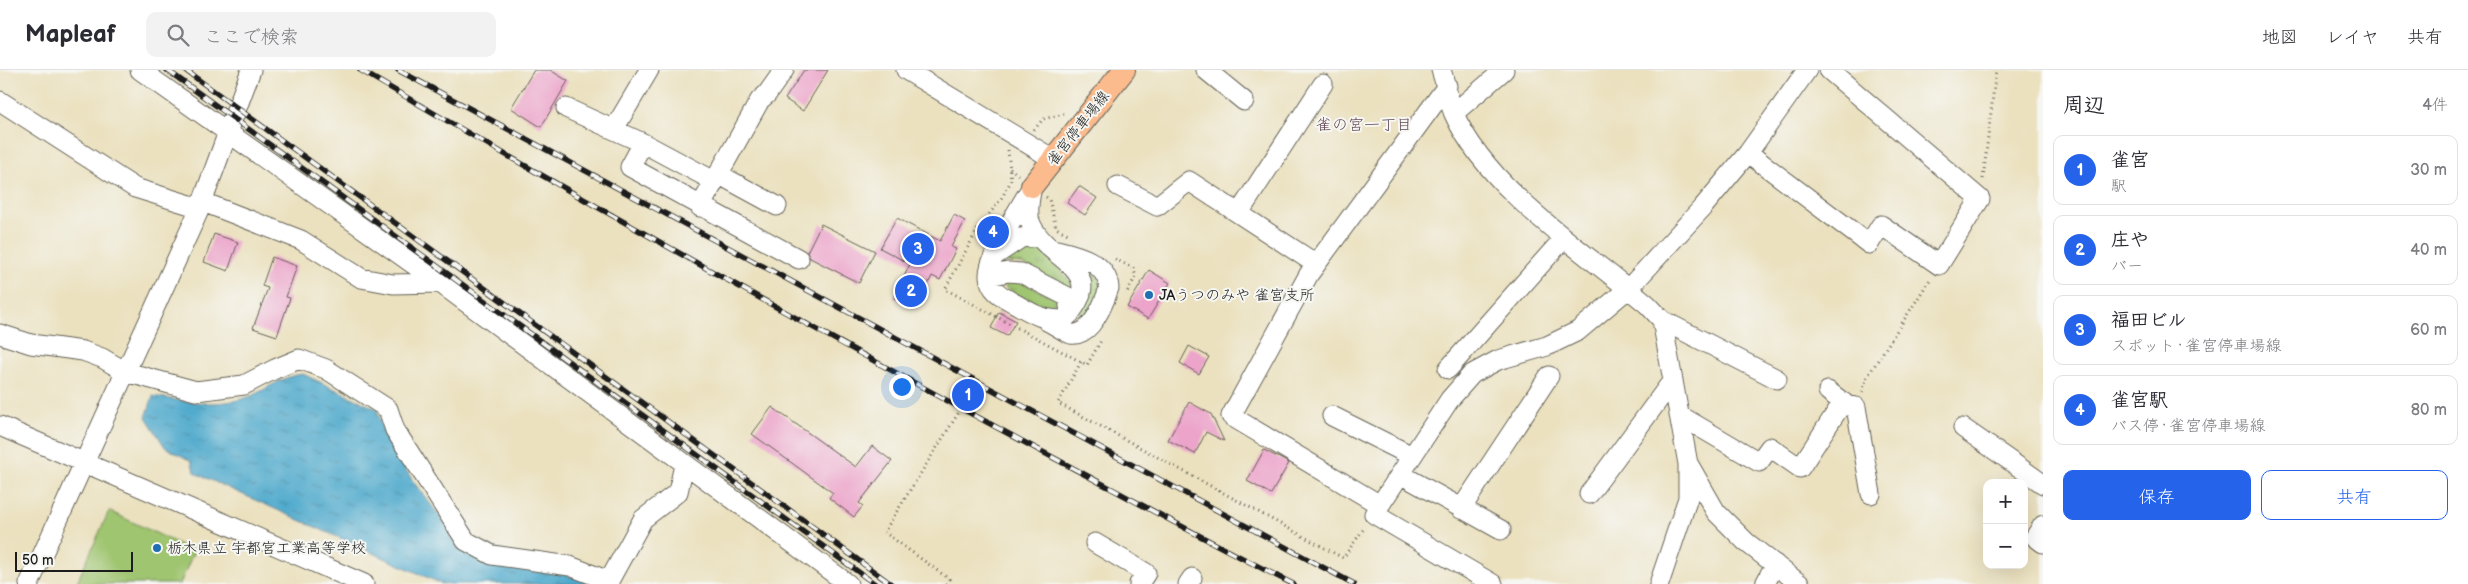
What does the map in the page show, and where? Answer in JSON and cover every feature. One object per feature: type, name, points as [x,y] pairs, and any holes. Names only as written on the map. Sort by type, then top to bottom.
[{"type":"main road","name":"雀宮停車場線","points":[[1032,186],[1124,70]]},
{"type":"street","points":[[140,70],[439,282],[848,584]]},
{"type":"street","points":[[29,584],[202,205],[251,70]]},
{"type":"street","points":[[614,129],[649,70]]},
{"type":"street","points":[[700,207],[760,100],[767,94],[784,70]]},
{"type":"street","points":[[906,70],[1053,160]]},
{"type":"street","points":[[1206,70],[1244,102]]},
{"type":"street","points":[[1454,113],[1504,70]]},
{"type":"street","points":[[1377,509],[1450,399],[1472,374],[1498,360],[1547,346],[1578,331],[1629,288],[1703,208],[1748,153],[1807,70]]},
{"type":"street","points":[[1748,153],[1869,244],[1881,225],[1939,265],[1980,199],[1829,70]]},
{"type":"street","points":[[1444,78],[1454,113],[1478,154],[1526,206],[1629,288],[1662,320],[1777,379]]},
{"type":"street","points":[[1444,78],[1316,264],[1253,372],[1231,416],[1493,584]]},
{"type":"street","points":[[1238,213],[1323,84]]},
{"type":"street","points":[[0,101],[135,188],[202,205],[300,240],[361,278],[393,284],[439,282]]},
{"type":"street","points":[[566,108],[777,206]]},
{"type":"street","points":[[643,144],[630,168],[799,259]]},
{"type":"street","points":[[1118,186],[1157,206],[1189,181],[1316,264]]},
{"type":"street","points":[[1032,186],[1028,208],[1030,223],[1038,236],[1054,249],[1074,271],[1084,290],[1079,302],[1064,320],[1046,320]]},
{"type":"street","points":[[1032,186],[994,256],[988,276],[998,294],[1071,334],[1080,332],[1088,328],[1094,319],[1109,288],[1105,276],[1093,263],[1077,255],[1054,249]]},
{"type":"street","points":[[994,256],[1021,238],[1038,236]]},
{"type":"street","points":[[1448,369],[1564,238]]},
{"type":"street","points":[[988,276],[1008,272],[1022,273],[1068,297],[1070,314]]},
{"type":"street","points":[[1659,584],[1688,498],[1688,464],[1662,320]]},
{"type":"street","points":[[0,334],[31,344],[83,351],[102,358],[126,372],[196,391],[244,385],[299,359],[326,369],[388,409],[395,430],[466,541],[492,555],[570,566],[608,583],[644,520],[678,492],[684,464]]},
{"type":"street","points":[[1461,509],[1549,376]]},
{"type":"street","points":[[1590,494],[1673,380]]},
{"type":"street","points":[[1828,390],[1850,405],[1871,494]]},
{"type":"street","points":[[1679,415],[1759,462],[1770,447],[1800,468],[1850,405]]},
{"type":"street","points":[[1332,416],[1412,456]]},
{"type":"street","points":[[0,426],[364,584]]},
{"type":"street","points":[[1963,428],[2043,484]]},
{"type":"street","points":[[1688,464],[1716,512],[1746,542],[1800,584]]},
{"type":"street","points":[[1400,474],[1501,530]]},
{"type":"street","points":[[2043,525],[2035,537],[2043,543]]},
{"type":"street","points":[[1095,543],[1146,573],[1139,584]]},
{"type":"street","points":[[1765,584],[1775,564]]},
{"type":"path","points":[[1980,199],[1996,70]]},
{"type":"path","points":[[1010,163],[1043,119],[1063,114],[1069,110]]},
{"type":"path","points":[[1010,168],[1049,200],[1056,228],[1073,237]]},
{"type":"path","points":[[1108,255],[1133,268]]},
{"type":"path","points":[[1850,405],[1866,377],[1939,265]]},
{"type":"path","points":[[1081,362],[1058,403],[1343,558],[1377,509]]},
{"type":"path","points":[[946,584],[949,579],[884,532],[959,412]]},
{"type":"green space","points":[[1026,247],[1039,251],[1051,260],[1070,281],[1072,286],[1070,288],[1022,264],[1007,263],[1009,257],[1014,252]]},
{"type":"green space","points":[[1082,268],[1094,272],[1103,286],[1092,313],[1074,326],[1089,296]]},
{"type":"green space","points":[[1014,279],[1058,299],[1062,308],[1048,310],[1026,301],[1006,288],[1005,283]]},
{"type":"green space","points":[[109,511],[194,551],[180,584],[76,584]]},
{"type":"water","points":[[303,374],[377,409],[385,437],[413,481],[451,531],[551,570],[599,584],[442,584],[195,473],[191,461],[165,447],[146,417],[153,396],[175,400],[220,403],[242,399],[286,378]]},
{"type":"building","points":[[534,70],[550,70],[568,81],[541,127],[511,108]]},
{"type":"building","points":[[804,70],[828,70],[803,111],[785,99]]},
{"type":"building","points":[[1079,186],[1097,198],[1085,215],[1067,203]]},
{"type":"building","points":[[954,215],[965,221],[951,247],[956,249],[940,280],[932,276],[916,309],[894,298],[910,264],[880,248],[897,218],[940,241]]},
{"type":"building","points":[[821,224],[875,251],[859,283],[810,258],[807,252]]},
{"type":"building","points":[[214,234],[238,242],[228,271],[204,262]]},
{"type":"building","points":[[272,257],[297,266],[286,297],[290,298],[277,336],[253,328],[268,288],[262,286]]},
{"type":"building","name":"JAうつのみや 雀宮支所","points":[[1149,270],[1170,283],[1148,319],[1127,307]]},
{"type":"building","points":[[999,312],[1016,321],[1007,336],[991,328]]},
{"type":"building","points":[[1189,346],[1209,357],[1199,374],[1180,363]]},
{"type":"building","points":[[1189,402],[1211,414],[1224,441],[1206,432],[1195,454],[1168,440]]},
{"type":"building","points":[[772,407],[856,467],[872,446],[892,461],[859,503],[863,506],[854,517],[829,498],[833,493],[752,434]]},
{"type":"building","points":[[1264,450],[1289,463],[1271,494],[1247,481]]},
{"type":"railway","points":[[167,70],[875,584]]},
{"type":"railway","points":[[185,70],[891,584]]},
{"type":"railway","points":[[360,70],[612,215],[866,357],[1293,584]]},
{"type":"railway","points":[[398,70],[1354,584]]},
{"type":"place","name":"雀宮駅","points":[[993,232]]},
{"type":"place","name":"福田ビル","points":[[918,249]]},
{"type":"place","name":"庄や","points":[[911,291]]},
{"type":"place","name":"JAうつのみや 雀宮支所","points":[[1149,295]]},
{"type":"place","name":"雀宮","points":[[968,395]]},
{"type":"place","name":"栃木県立 宇都宮工業高等学校","points":[[157,548]]},
{"type":"district","name":"雀の宮一丁目","points":[[1364,124]]}]
